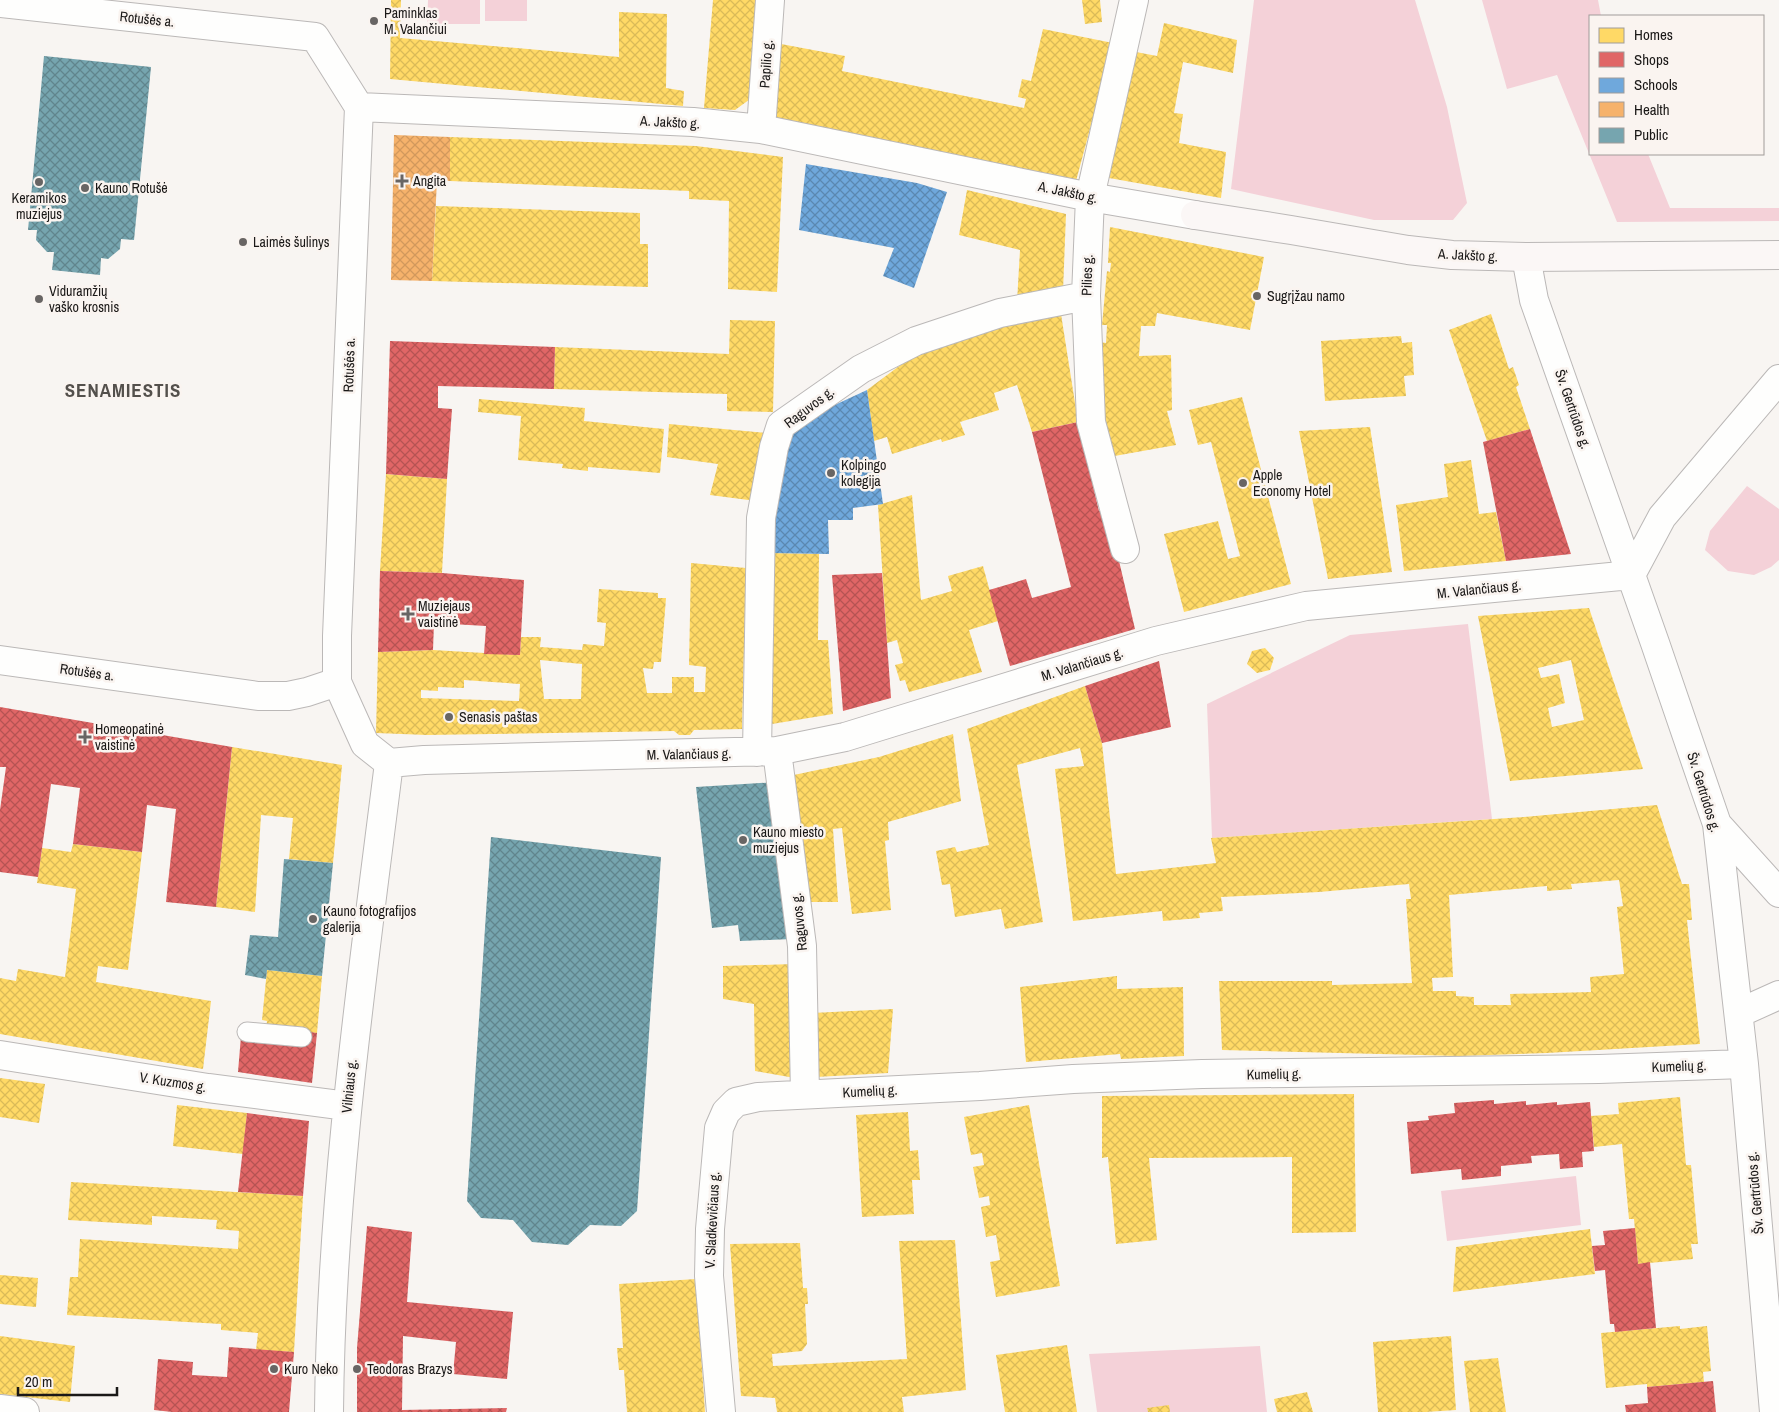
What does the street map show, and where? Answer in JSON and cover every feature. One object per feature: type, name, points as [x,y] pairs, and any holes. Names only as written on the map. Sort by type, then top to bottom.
[{"type":"street","name":"Papilio g.","points":[[761,129],[770,0]]},
{"type":"street","name":"Pilies g.","points":[[1126,549],[1090,422],[1086,296],[1090,198],[1134,0]]},
{"type":"street","name":"Rotušės a.","points":[[0,3],[315,37],[359,107],[337,636],[337,682],[288,696],[258,696],[0,660]]},
{"type":"street","name":"A. Jakšto g.","points":[[359,107],[693,122],[761,129],[1090,198],[1408,250],[1452,255],[1526,257],[1779,256]]},
{"type":"street","name":"Šv. Gertrūdos g.","points":[[1526,257],[1534,300],[1717,824],[1744,1064],[1774,1412]]},
{"type":"street","name":"Raguvos g.","points":[[805,1094],[802,946],[767,751],[761,518],[774,447],[781,425],[861,369],[916,341],[1000,313],[1086,296]]},
{"type":"street","points":[[1631,575],[1662,517],[1779,379]]},
{"type":"street","name":"M. Valančiaus g.","points":[[389,763],[424,760],[767,751],[845,737],[1156,641],[1306,606],[1631,575]]},
{"type":"street","points":[[337,682],[366,744],[389,763]]},
{"type":"street","name":"Vilniaus g.","points":[[329,1412],[330,1346],[347,1106],[389,763]]},
{"type":"street","points":[[1717,824],[1779,893]]},
{"type":"street","points":[[1739,1013],[1779,995]]},
{"type":"street","name":"V. Kuzmos g.","points":[[0,1054],[208,1088],[347,1106]]},
{"type":"street","name":"Kumelių g.","points":[[805,1094],[980,1086],[1073,1079],[1183,1075],[1599,1069],[1744,1064]]},
{"type":"street","name":"V. Sladkevičiaus g.","points":[[721,1412],[709,1276],[710,1229],[719,1128],[726,1112],[736,1102],[758,1097],[805,1094]]},
{"type":"street","points":[[0,1409],[26,1412]]},
{"type":"lane","points":[[248,1032],[302,1037]]},
{"type":"shaded area","points":[[428,0],[480,0],[480,24],[427,24]]},
{"type":"shaded area","points":[[485,0],[527,0],[527,21],[485,21]]},
{"type":"shaded area","points":[[1254,0],[1415,0],[1447,107],[1467,203],[1453,220],[1374,220],[1231,189]]},
{"type":"shaded area","points":[[1482,0],[1598,0],[1601,15],[1589,15],[1589,153],[1557,75],[1507,89]]},
{"type":"shaded area","points":[[1590,155],[1648,155],[1670,208],[1779,208],[1779,221],[1617,222]]},
{"type":"shaded area","points":[[1747,486],[1779,509],[1779,560],[1771,567],[1754,575],[1728,571],[1705,550],[1710,531]]},
{"type":"shaded area","points":[[1468,624],[1492,819],[1212,838],[1207,704],[1350,635]]},
{"type":"shaded area","points":[[1576,1176],[1581,1225],[1447,1241],[1441,1191]]},
{"type":"shaded area","points":[[1260,1346],[1267,1412],[1097,1412],[1089,1354]]},
{"type":"building: Homes","points":[[391,0],[401,0],[400,38],[619,57],[619,12],[667,14],[666,88],[684,91],[683,106],[390,79]]},
{"type":"building: Homes","points":[[713,0],[760,0],[753,97],[735,110],[704,108]]},
{"type":"building: Homes","points":[[1082,0],[1100,0],[1102,22],[1085,24]]},
{"type":"building: Homes","points":[[1164,23],[1237,40],[1233,73],[1183,62],[1174,113],[1183,114],[1179,143],[1226,152],[1221,198],[1109,178],[1136,52],[1157,56]]},
{"type":"building: Homes","points":[[1043,29],[1113,43],[1076,181],[769,118],[781,44],[845,56],[842,71],[1024,108],[1026,99],[1018,97],[1022,79],[1031,81]]},
{"type":"building: Homes","points":[[450,137],[696,146],[783,157],[777,292],[728,289],[729,201],[689,199],[689,191],[450,181]]},
{"type":"building: Homes","points":[[967,190],[1066,214],[1063,292],[1017,302],[1020,250],[959,235]]},
{"type":"building: Homes","points":[[436,206],[640,213],[640,244],[648,244],[648,287],[432,281]]},
{"type":"building: Homes","points":[[1110,227],[1264,257],[1250,330],[1157,313],[1155,326],[1141,326],[1139,356],[1171,355],[1172,410],[1167,411],[1176,445],[1109,457],[1100,420],[1100,342],[1106,343],[1107,325],[1102,325],[1107,271],[1110,272],[1111,263],[1108,263]]},
{"type":"building: Homes","points":[[1061,314],[1078,422],[1032,432],[1017,385],[994,393],[999,410],[960,422],[965,435],[942,442],[941,439],[892,454],[887,437],[874,441],[867,390],[918,352],[979,330]]},
{"type":"building: Homes","points":[[1491,314],[1509,369],[1513,367],[1519,385],[1516,387],[1530,429],[1487,441],[1449,330]]},
{"type":"building: Homes","points":[[730,320],[775,321],[773,412],[727,411],[727,394],[554,389],[555,347],[729,354]]},
{"type":"building: Homes","points":[[1401,336],[1402,343],[1412,342],[1414,375],[1404,376],[1406,396],[1325,401],[1321,341]]},
{"type":"building: Homes","name":"Apple Economy Hotel","points":[[1242,397],[1291,584],[1184,612],[1164,534],[1218,521],[1228,559],[1240,556],[1211,442],[1198,445],[1189,410]]},
{"type":"building: Homes","points":[[479,399],[585,408],[584,421],[664,429],[660,473],[588,467],[588,471],[562,468],[563,464],[518,460],[521,416],[478,412]]},
{"type":"building: Homes","points":[[669,424],[768,433],[756,501],[710,495],[718,464],[667,457]]},
{"type":"building: Homes","points":[[1370,427],[1392,572],[1328,579],[1299,431]]},
{"type":"building: Homes","points":[[1471,460],[1479,514],[1496,512],[1506,561],[1404,571],[1396,505],[1448,497],[1444,464]]},
{"type":"building: Homes","points":[[386,474],[447,479],[442,573],[380,571]]},
{"type":"building: Homes","points":[[912,495],[921,600],[952,591],[948,576],[983,566],[998,621],[969,630],[982,672],[909,692],[905,680],[900,681],[895,665],[903,663],[897,640],[887,643],[878,505]]},
{"type":"building: Homes","points":[[771,553],[819,554],[818,640],[828,640],[833,714],[772,724],[769,643]]},
{"type":"building: Homes","points":[[691,563],[746,568],[742,729],[694,730],[690,735],[679,735],[674,731],[427,735],[376,733],[378,652],[433,650],[520,655],[521,637],[541,637],[540,647],[582,650],[583,644],[604,646],[606,623],[597,622],[599,589],[658,593],[658,598],[666,598],[661,662],[654,662],[653,669],[643,668],[647,693],[672,693],[672,677],[694,677],[694,692],[705,692],[706,667],[689,665]],"holes":[[[540,660],[582,664],[581,699],[544,699]],[[464,680],[520,684],[519,701],[421,698],[421,690],[438,691],[438,687],[464,688]]]},
{"type":"building: Homes","points":[[1589,608],[1643,769],[1510,781],[1478,616]],"holes":[[[1571,660],[1584,720],[1552,727],[1548,708],[1565,703],[1559,674],[1541,678],[1538,668]]]},
{"type":"building: Homes","points":[[1265,648],[1274,658],[1270,670],[1257,673],[1247,664],[1252,651]]},
{"type":"building: Homes","points":[[1085,686],[1102,743],[1116,874],[1216,863],[1211,838],[1524,817],[1657,805],[1682,884],[1689,884],[1692,920],[1687,920],[1700,1044],[1460,1056],[1222,1050],[1219,981],[1332,981],[1332,985],[1412,983],[1406,899],[1411,899],[1409,884],[1319,892],[1221,897],[1223,911],[1199,913],[1200,918],[1163,921],[1162,911],[1073,921],[1055,769],[1084,766],[1080,748],[1017,765],[1043,922],[1005,929],[1001,909],[955,917],[950,884],[942,885],[936,851],[955,847],[957,852],[989,845],[967,729]],"holes":[[[1619,880],[1623,906],[1617,907],[1624,974],[1590,977],[1591,992],[1510,994],[1511,1005],[1474,1005],[1474,997],[1456,996],[1456,991],[1433,991],[1432,978],[1453,977],[1449,895],[1547,886],[1547,891],[1572,889],[1571,884]]]},
{"type":"building: Homes","points":[[953,734],[961,801],[888,822],[889,840],[885,841],[891,910],[852,914],[842,828],[833,829],[838,902],[805,902],[789,776],[879,757]]},
{"type":"building: Homes","points":[[232,747],[342,765],[333,863],[289,859],[293,818],[261,815],[255,912],[216,907]]},
{"type":"building: Homes","points":[[73,844],[142,852],[128,970],[98,966],[96,982],[211,1001],[203,1069],[0,1034],[0,978],[16,981],[18,969],[65,977],[76,889],[37,883],[42,848],[71,852]]},
{"type":"building: Homes","points":[[794,964],[795,1078],[755,1071],[754,1004],[723,999],[723,966]]},
{"type":"building: Homes","points":[[267,970],[322,976],[317,1033],[266,1028],[267,1021],[262,1020]]},
{"type":"building: Homes","points":[[1117,976],[1117,989],[1183,987],[1184,1056],[1121,1059],[1120,1054],[1026,1062],[1020,987]]},
{"type":"building: Homes","points":[[893,1009],[888,1073],[816,1077],[812,1013]]},
{"type":"building: Homes","points":[[0,1078],[45,1084],[39,1123],[0,1117]]},
{"type":"building: Homes","points":[[1354,1094],[1356,1232],[1292,1233],[1292,1157],[1149,1158],[1157,1240],[1116,1244],[1108,1157],[1102,1158],[1102,1096]]},
{"type":"building: Homes","points":[[1680,1097],[1686,1165],[1691,1165],[1698,1244],[1691,1244],[1693,1259],[1638,1264],[1634,1219],[1629,1219],[1622,1144],[1594,1147],[1591,1116],[1619,1114],[1618,1103]]},
{"type":"building: Homes","points":[[177,1105],[247,1113],[243,1154],[173,1146]]},
{"type":"building: Homes","points":[[1029,1105],[1060,1286],[996,1297],[990,1262],[1000,1260],[996,1235],[986,1237],[981,1207],[990,1205],[989,1196],[979,1198],[973,1167],[984,1165],[982,1153],[971,1155],[964,1117]]},
{"type":"building: Homes","points":[[908,1112],[910,1151],[918,1150],[920,1180],[912,1180],[914,1214],[862,1217],[856,1115]]},
{"type":"building: Homes","points":[[71,1182],[303,1196],[294,1352],[256,1350],[258,1333],[221,1330],[221,1324],[67,1315],[70,1277],[78,1277],[80,1239],[238,1249],[239,1231],[216,1229],[217,1220],[152,1216],[152,1225],[68,1220]]},
{"type":"building: Homes","points":[[1590,1229],[1595,1274],[1453,1292],[1456,1247]]},
{"type":"building: Homes","points":[[955,1240],[966,1390],[902,1397],[904,1412],[777,1412],[775,1398],[741,1396],[730,1244],[800,1243],[803,1288],[807,1288],[808,1304],[805,1304],[807,1344],[802,1351],[772,1354],[773,1366],[907,1359],[899,1241]]},
{"type":"building: Homes","points":[[0,1275],[38,1278],[36,1307],[0,1304]]},
{"type":"building: Homes","points":[[696,1279],[705,1412],[627,1412],[624,1370],[619,1370],[617,1348],[623,1348],[619,1284]]},
{"type":"building: Homes","points":[[1680,1326],[1680,1329],[1707,1326],[1711,1371],[1703,1372],[1704,1382],[1647,1387],[1647,1384],[1606,1388],[1601,1333]]},
{"type":"building: Homes","points":[[0,1336],[75,1346],[70,1402],[0,1394]]},
{"type":"building: Homes","points":[[1451,1336],[1456,1410],[1378,1412],[1373,1342]]},
{"type":"building: Homes","points":[[1067,1345],[1077,1412],[1005,1412],[996,1355]]},
{"type":"building: Homes","points":[[1498,1358],[1506,1412],[1470,1412],[1464,1361]]},
{"type":"building: Homes","points":[[1307,1392],[1313,1412],[1277,1412],[1274,1399]]},
{"type":"building: Homes","points":[[1169,1405],[1170,1412],[1148,1412],[1147,1408]]},
{"type":"building: Shops","points":[[390,341],[555,347],[554,389],[438,386],[438,408],[452,409],[447,479],[386,474]]},
{"type":"building: Shops","points":[[1078,422],[1099,511],[1106,509],[1108,514],[1135,629],[1010,666],[989,590],[1026,579],[1032,598],[1071,587],[1032,432]]},
{"type":"building: Shops","points":[[1530,429],[1571,554],[1506,561],[1483,442]]},
{"type":"building: Shops","points":[[380,571],[442,573],[524,580],[520,655],[484,654],[486,626],[434,623],[433,650],[378,652]]},
{"type":"building: Shops","points":[[882,573],[891,698],[843,711],[832,575]]},
{"type":"building: Shops","points":[[1159,661],[1171,727],[1102,743],[1085,686]]},
{"type":"building: Shops","points":[[0,707],[232,747],[216,907],[166,902],[176,809],[147,805],[142,852],[73,844],[80,788],[51,784],[38,877],[0,872],[0,810],[6,767],[0,767]]},
{"type":"building: Shops","points":[[303,1031],[317,1033],[312,1083],[238,1072],[241,1036]]},
{"type":"building: Shops","points":[[1494,1100],[1494,1104],[1526,1101],[1526,1105],[1557,1102],[1557,1105],[1590,1102],[1594,1151],[1582,1152],[1583,1167],[1560,1169],[1559,1154],[1531,1156],[1532,1163],[1501,1166],[1501,1176],[1462,1180],[1461,1169],[1411,1174],[1407,1122],[1429,1120],[1428,1116],[1455,1113],[1454,1103]]},
{"type":"building: Shops","points":[[247,1113],[309,1121],[303,1196],[238,1192]]},
{"type":"building: Shops","points":[[367,1226],[412,1232],[407,1302],[513,1312],[507,1379],[453,1374],[456,1342],[403,1336],[402,1410],[507,1408],[506,1412],[357,1412],[357,1348]]},
{"type":"building: Shops","points":[[1635,1228],[1638,1264],[1650,1262],[1656,1328],[1615,1332],[1614,1324],[1610,1324],[1605,1270],[1595,1271],[1592,1246],[1605,1245],[1603,1231]]},
{"type":"building: Shops","points":[[229,1347],[294,1352],[289,1412],[172,1412],[154,1410],[158,1359],[193,1362],[192,1375],[227,1377]]},
{"type":"building: Shops","points":[[1713,1381],[1716,1412],[1626,1412],[1625,1405],[1648,1403],[1647,1387]]},
{"type":"building: Schools","points":[[806,164],[917,183],[947,192],[914,288],[883,276],[894,248],[799,230]]},
{"type":"building: Schools","name":"Kolpingo kolegija","points":[[867,390],[883,504],[853,508],[853,520],[828,520],[829,554],[771,553],[774,521],[789,442],[794,433],[800,426],[826,409]]},
{"type":"building: Health","points":[[394,135],[450,137],[450,181],[437,180],[432,281],[391,280]]},
{"type":"building: Public","name":"Kauno Rotušė","points":[[44,56],[151,67],[134,240],[121,239],[120,249],[108,259],[101,258],[100,275],[52,270],[54,252],[47,252],[36,240],[37,230],[28,230]]},
{"type":"building: Public","name":"Kauno miesto muziejus","points":[[778,782],[793,939],[740,941],[738,925],[712,928],[696,787]]},
{"type":"building: Public","points":[[491,837],[661,857],[637,1211],[621,1226],[590,1225],[568,1245],[532,1242],[513,1220],[481,1218],[467,1201]]},
{"type":"building: Public","points":[[284,859],[333,863],[322,976],[267,970],[266,979],[245,975],[250,935],[278,937]]},
{"type":"place","name":"Paminklas M. Valančiui","points":[[374,21]]},
{"type":"place","name":"Angita","points":[[402,181]]},
{"type":"place","name":"Keramikos muziejus","points":[[39,182]]},
{"type":"place","name":"Kauno Rotušė","points":[[85,188]]},
{"type":"place","name":"Laimės šulinys","points":[[243,242]]},
{"type":"place","name":"Sugrįžau namo","points":[[1257,296]]},
{"type":"place","name":"Viduramžių vaško krosnis","points":[[39,299]]},
{"type":"place","name":"Kolpingo kolegija","points":[[831,473]]},
{"type":"place","name":"Apple Economy Hotel","points":[[1243,483]]},
{"type":"place","name":"Muziejaus vaistinė","points":[[408,614]]},
{"type":"place","name":"Senasis paštas","points":[[449,717]]},
{"type":"place","name":"Homeopatinė vaistinė","points":[[85,737]]},
{"type":"place","name":"Kauno miesto muziejus","points":[[743,840]]},
{"type":"place","name":"Kauno fotografijos galerija","points":[[313,919]]},
{"type":"place","name":"Kuro Neko","points":[[274,1369]]},
{"type":"place","name":"Teodoras Brazys","points":[[357,1369]]},
{"type":"district","name":"SENAMIESTIS","points":[[123,390]]}]
